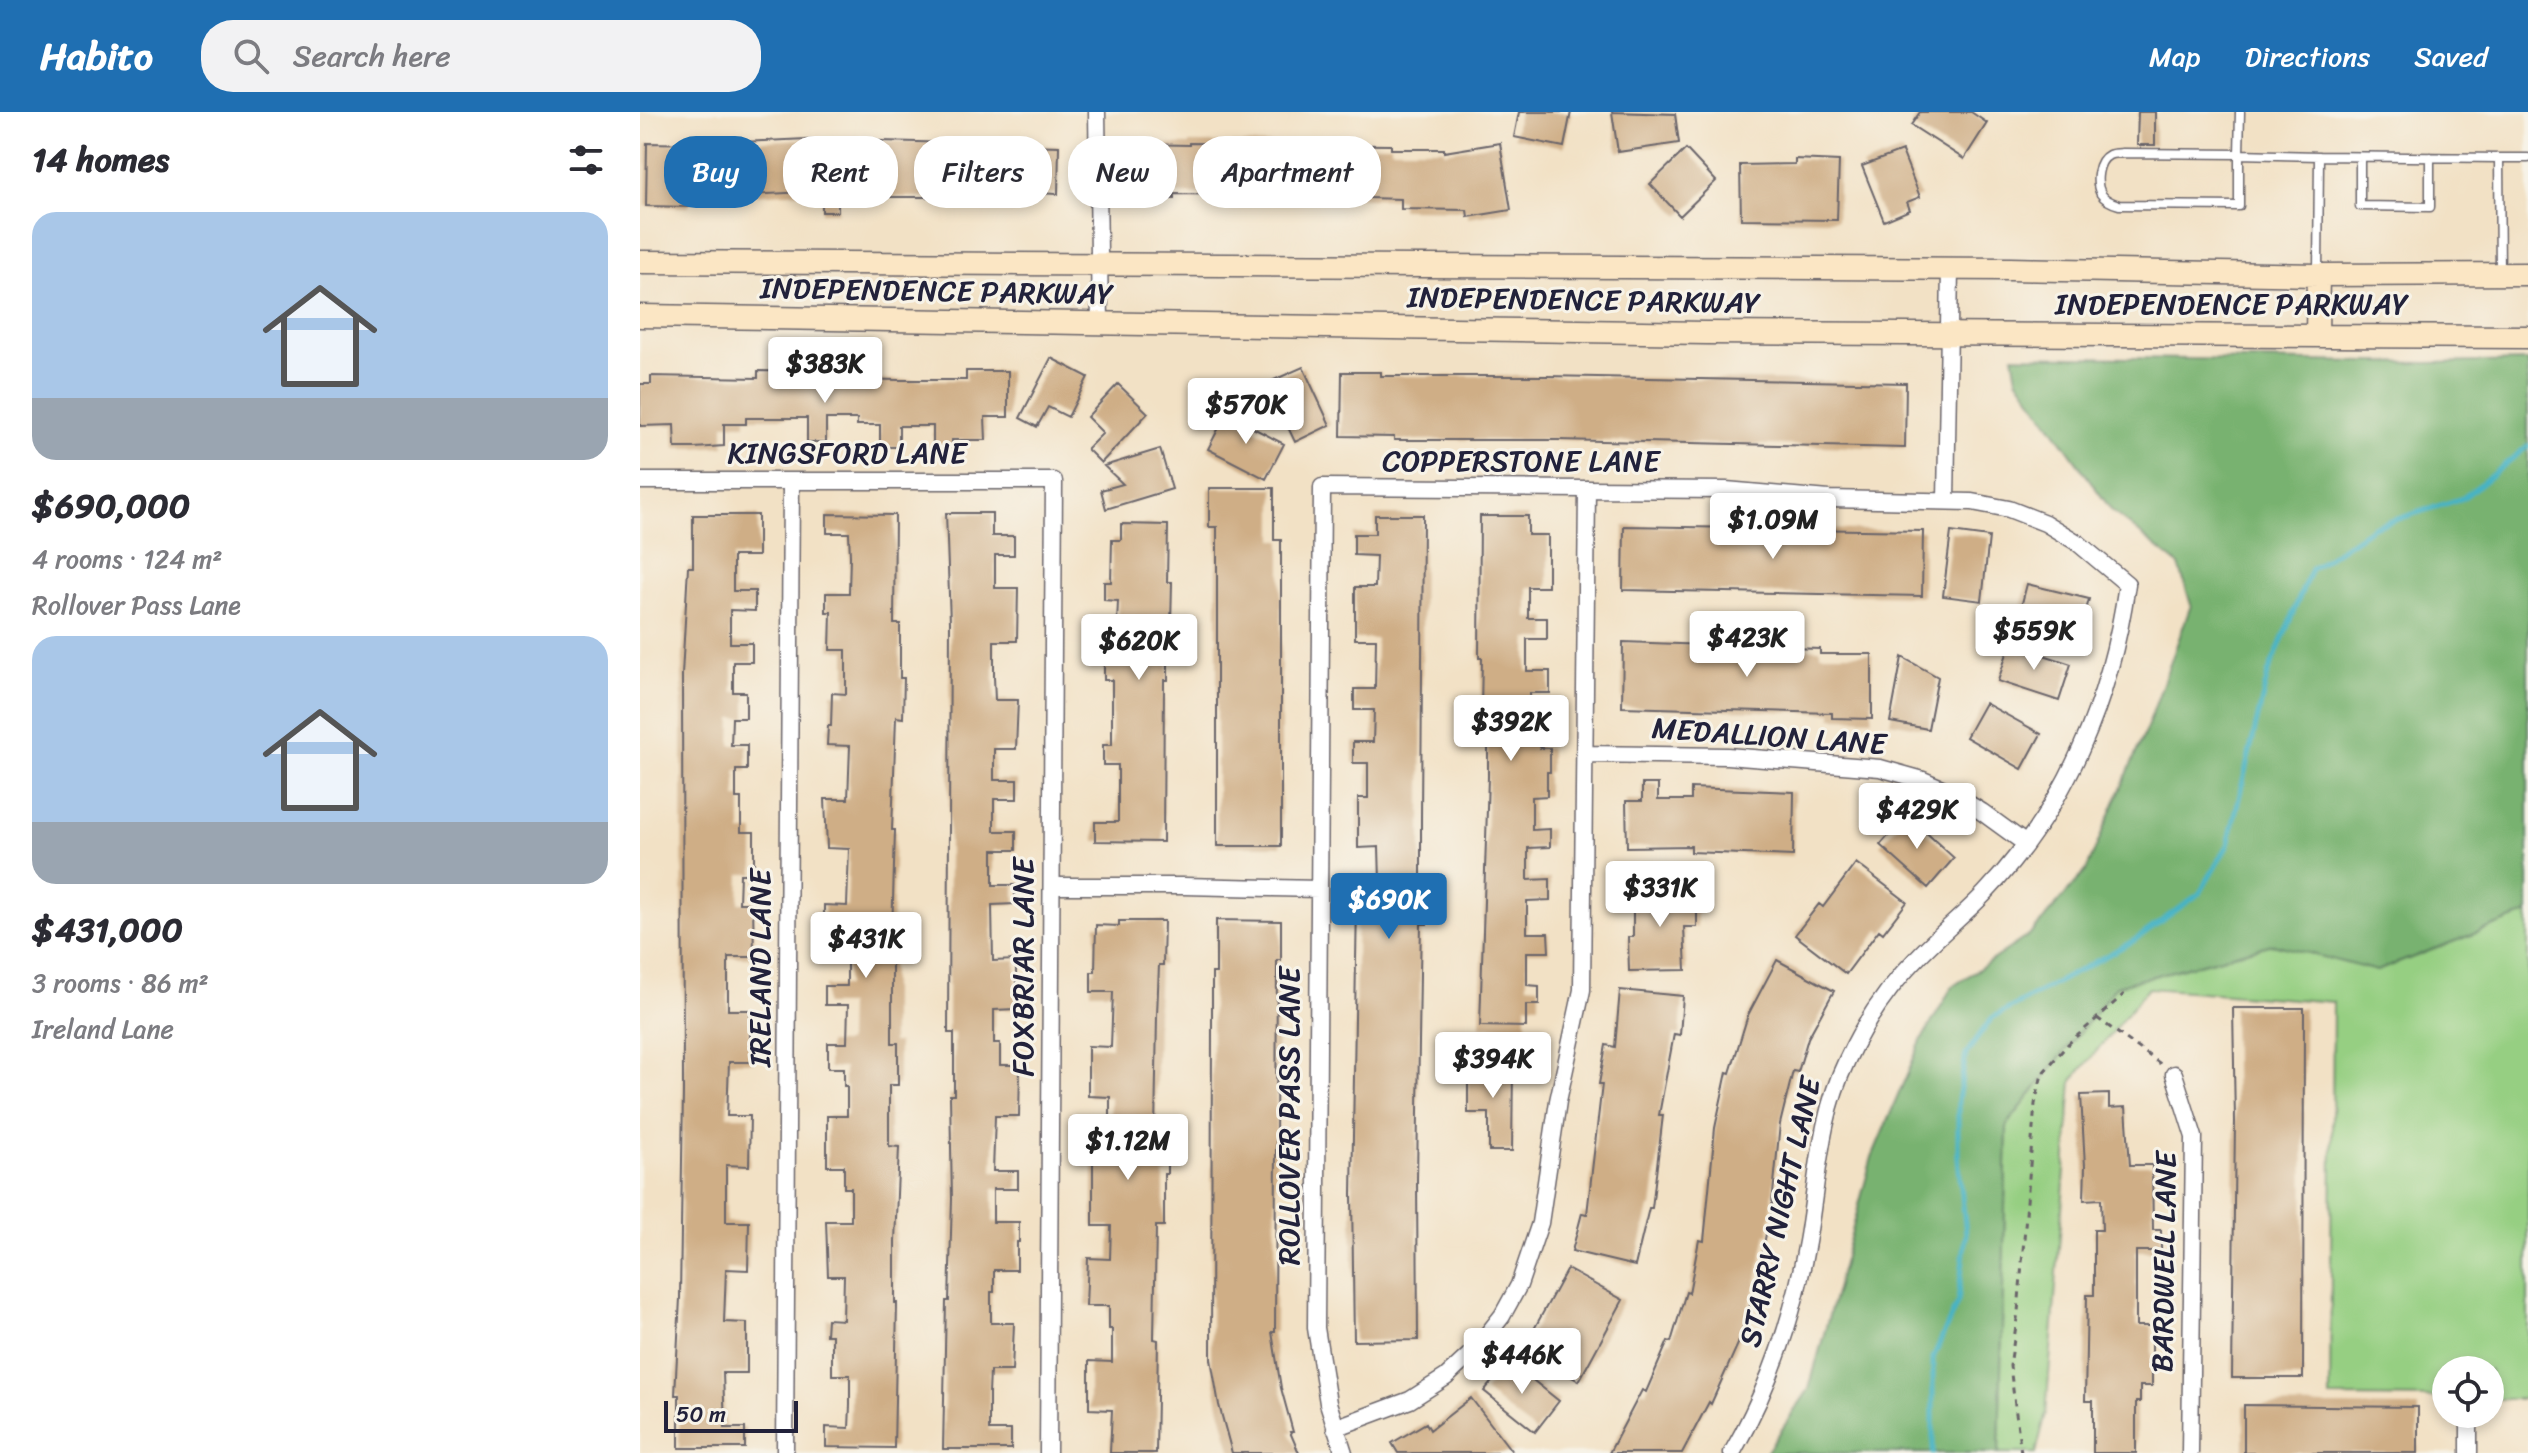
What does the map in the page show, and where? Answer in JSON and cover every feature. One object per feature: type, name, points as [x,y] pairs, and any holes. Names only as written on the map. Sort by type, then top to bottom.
[{"type":"main road","name":"INDEPENDENCE PARKWAY","points":[[640,262],[2528,274]]},
{"type":"main road","points":[[2317,335],[2318,275]]},
{"type":"main road","name":"INDEPENDENCE PARKWAY","points":[[640,316],[1706,333],[2528,337]]},
{"type":"street","points":[[1097,112],[1100,325]]},
{"type":"street","points":[[1946,500],[1950,269]]},
{"type":"street","name":"KINGSFORD LANE","points":[[640,481],[1054,481]]},
{"type":"street","name":"FOXBRIAR LANE","points":[[1048,1453],[1054,481]]},
{"type":"street","name":"IRELAND LANE","points":[[785,1453],[791,482]]},
{"type":"street","name":"COPPERSTONE LANE","points":[[1322,487],[1726,490],[1829,499],[1946,500],[2000,507],[2045,523],[2078,543],[2127,584]]},
{"type":"street","name":"ROLLOVER PASS LANE","points":[[1322,487],[1316,1328],[1322,1378],[1344,1453]]},
{"type":"street","points":[[1335,1428],[1410,1400],[1454,1370],[1490,1333],[1511,1301],[1525,1269],[1542,1211],[1558,1101],[1582,990],[1587,489]]},
{"type":"street","name":"STARRY NIGHT LANE","points":[[1732,1453],[1766,1382],[1790,1313],[1807,1242],[1821,1140],[1845,1063],[1871,1016],[1903,973],[1986,892],[2026,844],[2060,792],[2094,721],[2117,646],[2127,584]]},
{"type":"street","name":"MEDALLION LANE","points":[[1585,754],[1710,755],[1880,768],[1944,789],[2026,844]]},
{"type":"street","points":[[1052,886],[1319,889]]},
{"type":"street","name":"BARDWELL LANE","points":[[2174,1074],[2194,1137],[2190,1453]]},
{"type":"street","points":[[2469,1428],[2469,1453]]},
{"type":"lane","points":[[2240,112],[2239,154],[2239,206],[2119,205],[2109,202],[2101,193],[2098,179],[2100,164],[2108,155],[2239,154],[2528,158]]},
{"type":"lane","points":[[2318,275],[2319,156]]},
{"type":"lane","points":[[2360,157],[2360,206],[2416,207],[2430,207],[2430,157]]},
{"type":"lane","points":[[2499,158],[2500,274]]},
{"type":"path","points":[[2021,1453],[2010,1366],[2018,1312],[2035,1104],[2042,1074],[2068,1044],[2124,994]]},
{"type":"path","points":[[2097,1018],[2174,1074]]},
{"type":"green space","points":[[2013,356],[2426,363],[2528,361],[2528,913],[2377,971],[2273,944],[2116,986],[2007,1125],[1999,1453],[1766,1453],[1809,1389],[1872,1157],[1921,1041],[1952,987],[2032,933],[2086,871],[2148,725],[2191,605],[2179,565],[2112,511],[2017,378]]},
{"type":"green space","points":[[2528,913],[2528,1399],[2504,1399],[2504,1356],[2432,1356],[2432,1398],[2330,1397],[2333,1002],[2148,988],[2072,1081],[2046,1413],[2036,1453],[1999,1453],[2007,1125],[2116,986],[2273,944],[2377,971]]},
{"type":"building","points":[[1519,112],[1571,112],[1564,147],[1514,137]]},
{"type":"building","points":[[1612,112],[1675,114],[1679,143],[1618,152]]},
{"type":"building","points":[[1920,112],[1971,112],[1987,123],[1964,159],[1911,125]]},
{"type":"building","points":[[2138,112],[2155,112],[2155,145],[2137,145]]},
{"type":"building","points":[[783,140],[783,193],[767,194],[767,141]]},
{"type":"building","points":[[898,142],[914,142],[914,197],[898,197]]},
{"type":"building","points":[[647,143],[664,143],[664,206],[646,206]]},
{"type":"building","points":[[1193,143],[1193,194],[1177,194],[1177,145]]},
{"type":"building","points":[[1500,143],[1511,210],[1468,217],[1467,210],[1401,209],[1401,199],[1381,198],[1381,145],[1391,145],[1391,149],[1444,149],[1444,152]]},
{"type":"building","points":[[1052,146],[1059,146],[1058,194],[1052,194]]},
{"type":"building","points":[[1686,149],[1716,181],[1680,216],[1650,184]]},
{"type":"building","points":[[1902,151],[1920,197],[1907,202],[1910,210],[1884,221],[1862,166]]},
{"type":"building","points":[[1795,159],[1839,161],[1837,220],[1741,219],[1740,165],[1795,164]]},
{"type":"building","points":[[822,208],[838,208],[838,212],[822,212]]},
{"type":"building","points":[[1051,358],[1088,377],[1068,417],[1048,407],[1037,427],[1020,418]]},
{"type":"building","points":[[1303,367],[1330,425],[1295,442],[1267,383]]},
{"type":"building","points":[[758,371],[849,373],[849,379],[966,380],[966,371],[1008,371],[1008,417],[985,417],[986,440],[952,440],[952,448],[933,448],[933,426],[899,426],[899,447],[880,447],[880,425],[857,425],[857,419],[826,419],[826,442],[807,442],[807,418],[746,418],[746,424],[724,424],[724,446],[694,448],[675,448],[674,425],[640,426],[640,384],[651,384],[651,376],[758,378]]},
{"type":"building","points":[[1342,372],[1381,372],[1381,376],[1906,383],[1905,448],[1558,440],[1394,440],[1394,437],[1341,436]]},
{"type":"building","points":[[1118,384],[1148,413],[1101,463],[1087,449],[1103,433],[1087,417]]},
{"type":"building","points":[[1226,414],[1284,444],[1266,479],[1208,449]]},
{"type":"building","points":[[1160,449],[1172,489],[1106,509],[1101,490],[1123,484],[1104,466]]},
{"type":"building","points":[[1209,488],[1274,488],[1274,540],[1281,540],[1281,846],[1217,846],[1217,527],[1209,527]]},
{"type":"building","points":[[946,513],[992,513],[992,536],[1014,536],[1014,555],[995,555],[995,588],[1018,588],[1017,641],[994,641],[995,700],[1018,700],[1016,749],[994,749],[994,780],[1017,780],[1017,799],[994,799],[994,831],[1016,831],[1016,850],[993,850],[993,885],[1015,885],[1015,904],[992,905],[993,961],[1016,960],[1016,1009],[994,1010],[994,1043],[1000,1043],[1000,1065],[1020,1065],[1019,1116],[995,1116],[993,1171],[1018,1171],[1018,1189],[993,1189],[993,1222],[1019,1222],[1017,1270],[994,1270],[994,1292],[991,1292],[991,1323],[1014,1323],[1012,1371],[990,1371],[989,1430],[1011,1430],[1011,1449],[943,1449],[952,1199],[950,1095],[954,1095],[954,1033],[948,1033],[950,622]]},
{"type":"building","points":[[827,514],[895,515],[894,624],[900,624],[900,678],[904,678],[903,718],[896,717],[892,830],[895,830],[892,1043],[898,1043],[898,1085],[889,1085],[889,1146],[899,1147],[895,1241],[894,1448],[826,1447],[826,1427],[849,1428],[850,1375],[832,1375],[832,1335],[826,1335],[827,1319],[843,1320],[844,1276],[828,1276],[826,1221],[851,1221],[851,1188],[844,1188],[844,1166],[827,1166],[827,1116],[847,1116],[844,1068],[828,1068],[828,1043],[847,1043],[848,1005],[825,1005],[825,986],[847,986],[847,954],[824,954],[824,905],[847,906],[849,849],[827,848],[825,799],[848,799],[850,746],[827,745],[832,693],[846,694],[846,650],[830,650],[831,612],[826,612],[826,593],[849,593],[850,556],[849,533],[827,533]]},
{"type":"building","points":[[693,515],[758,515],[758,556],[733,556],[733,591],[755,591],[755,611],[730,610],[730,643],[752,643],[752,662],[733,662],[733,692],[746,692],[746,718],[732,718],[731,745],[747,745],[747,770],[736,770],[736,798],[741,798],[741,832],[754,832],[754,874],[740,874],[739,903],[753,903],[754,957],[728,957],[728,1010],[750,1010],[754,1062],[729,1062],[727,1116],[750,1116],[749,1166],[726,1165],[726,1222],[749,1222],[748,1270],[726,1269],[724,1322],[747,1323],[747,1373],[723,1373],[725,1428],[745,1428],[745,1448],[679,1448],[679,1395],[675,1395],[680,1298],[683,1092],[682,675],[688,567],[693,567]]},
{"type":"building","points":[[1375,515],[1423,515],[1421,881],[1427,881],[1427,924],[1421,924],[1418,1340],[1354,1341],[1352,1194],[1357,902],[1375,902],[1375,881],[1380,881],[1379,847],[1358,848],[1358,798],[1368,798],[1368,763],[1353,763],[1353,742],[1373,742],[1374,710],[1354,710],[1354,689],[1375,689],[1376,639],[1355,639],[1355,587],[1375,587],[1376,556],[1354,555],[1354,534],[1375,534]]},
{"type":"building","points":[[1480,516],[1528,516],[1528,535],[1548,535],[1548,587],[1528,587],[1528,618],[1547,618],[1547,639],[1527,639],[1527,671],[1550,671],[1550,693],[1530,693],[1529,726],[1540,726],[1540,748],[1550,748],[1547,796],[1532,797],[1532,830],[1550,829],[1550,847],[1528,848],[1528,880],[1550,879],[1550,900],[1527,901],[1527,933],[1548,933],[1549,952],[1527,952],[1527,985],[1539,986],[1539,1005],[1526,1005],[1526,1027],[1480,1026],[1488,712],[1481,712]]},
{"type":"building","points":[[1121,524],[1168,525],[1167,582],[1172,582],[1168,680],[1164,680],[1163,842],[1095,841],[1095,822],[1118,822],[1118,765],[1103,765],[1103,745],[1112,745],[1112,680],[1104,680],[1104,654],[1122,655],[1123,624],[1117,624],[1118,601],[1104,600],[1104,582],[1111,582],[1112,540],[1121,540]]},
{"type":"building","points":[[1624,526],[1923,531],[1922,596],[1623,590]]},
{"type":"building","points":[[1951,532],[1989,537],[1982,601],[1943,596]]},
{"type":"building","points":[[2027,584],[2089,599],[2079,638],[2017,622]]},
{"type":"building","points":[[1623,642],[1820,649],[1820,654],[1872,654],[1872,719],[1832,718],[1832,713],[1622,707]]},
{"type":"building","points":[[2010,644],[2071,664],[2059,701],[1998,681]]},
{"type":"building","points":[[1902,657],[1938,677],[1928,729],[1890,722]]},
{"type":"building","points":[[1985,703],[2041,734],[2022,769],[1966,737]]},
{"type":"building","points":[[1642,784],[1658,784],[1658,800],[1691,800],[1691,788],[1794,792],[1793,856],[1691,852],[1691,846],[1627,847],[1626,801],[1642,801]]},
{"type":"building","points":[[1907,815],[1954,858],[1928,888],[1880,845]]},
{"type":"building","points":[[1856,863],[1907,902],[1883,933],[1879,930],[1846,974],[1795,935],[1819,904],[1823,907]]},
{"type":"building","points":[[1633,885],[1652,885],[1652,893],[1697,892],[1697,927],[1684,927],[1686,970],[1629,971],[1628,937],[1633,937]]},
{"type":"building","points":[[1216,920],[1281,921],[1281,960],[1277,960],[1275,1332],[1272,1332],[1281,1388],[1293,1432],[1290,1432],[1299,1453],[1232,1453],[1211,1359],[1212,973],[1216,973]]},
{"type":"building","points":[[1119,921],[1164,921],[1163,965],[1159,965],[1155,1132],[1167,1132],[1167,1174],[1164,1174],[1164,1226],[1156,1226],[1156,1453],[1110,1453],[1112,1410],[1089,1409],[1089,1361],[1112,1362],[1109,1306],[1086,1306],[1088,1258],[1110,1259],[1111,1226],[1093,1226],[1093,1148],[1110,1148],[1110,1097],[1088,1096],[1088,1046],[1111,1047],[1113,992],[1091,992],[1091,972],[1095,972],[1096,925],[1119,926]]},
{"type":"building","points":[[1777,960],[1834,991],[1808,1038],[1798,1072],[1793,1071],[1780,1124],[1769,1234],[1766,1234],[1756,1286],[1738,1344],[1711,1404],[1709,1402],[1682,1453],[1609,1453],[1642,1390],[1646,1392],[1668,1341],[1671,1342],[1686,1292],[1689,1293],[1699,1240],[1704,1241],[1715,1128],[1727,1072],[1730,1073],[1748,1015]]},
{"type":"building","points":[[1620,990],[1683,996],[1680,1035],[1674,1034],[1659,1115],[1663,1115],[1652,1208],[1649,1208],[1635,1266],[1572,1251],[1582,1213],[1587,1214],[1602,1084],[1599,1084],[1606,1045],[1615,1047]]},
{"type":"building","points":[[2233,1008],[2304,1008],[2303,1378],[2232,1378]]},
{"type":"building","points":[[1468,1056],[1483,1056],[1483,1065],[1513,1066],[1512,1151],[1489,1151],[1489,1113],[1468,1113]]},
{"type":"building","points":[[2109,1094],[2109,1108],[2126,1107],[2130,1165],[2152,1165],[2153,1230],[2161,1230],[2161,1251],[2136,1251],[2136,1326],[2152,1326],[2152,1386],[2140,1386],[2140,1402],[2136,1402],[2136,1453],[2093,1453],[2093,1401],[2085,1401],[2087,1295],[2094,1295],[2094,1230],[2102,1230],[2101,1199],[2084,1200],[2081,1095]]},
{"type":"building","points":[[1567,1269],[1623,1300],[1579,1381],[1523,1349]]},
{"type":"building","points":[[1509,1361],[1559,1401],[1535,1432],[1484,1391]]},
{"type":"building","points":[[1471,1398],[1513,1453],[1398,1453],[1392,1443],[1426,1423],[1430,1430]]},
{"type":"building","points":[[2244,1405],[2418,1407],[2418,1453],[2244,1453]]},
{"type":"waterway","points":[[1933,1453],[1933,1358],[1958,1301],[1966,1234],[1958,1158],[1958,1100],[1966,1054],[1992,1018],[2135,940],[2200,893],[2228,845],[2268,674],[2311,569],[2373,527],[2463,498],[2528,446]]}]
